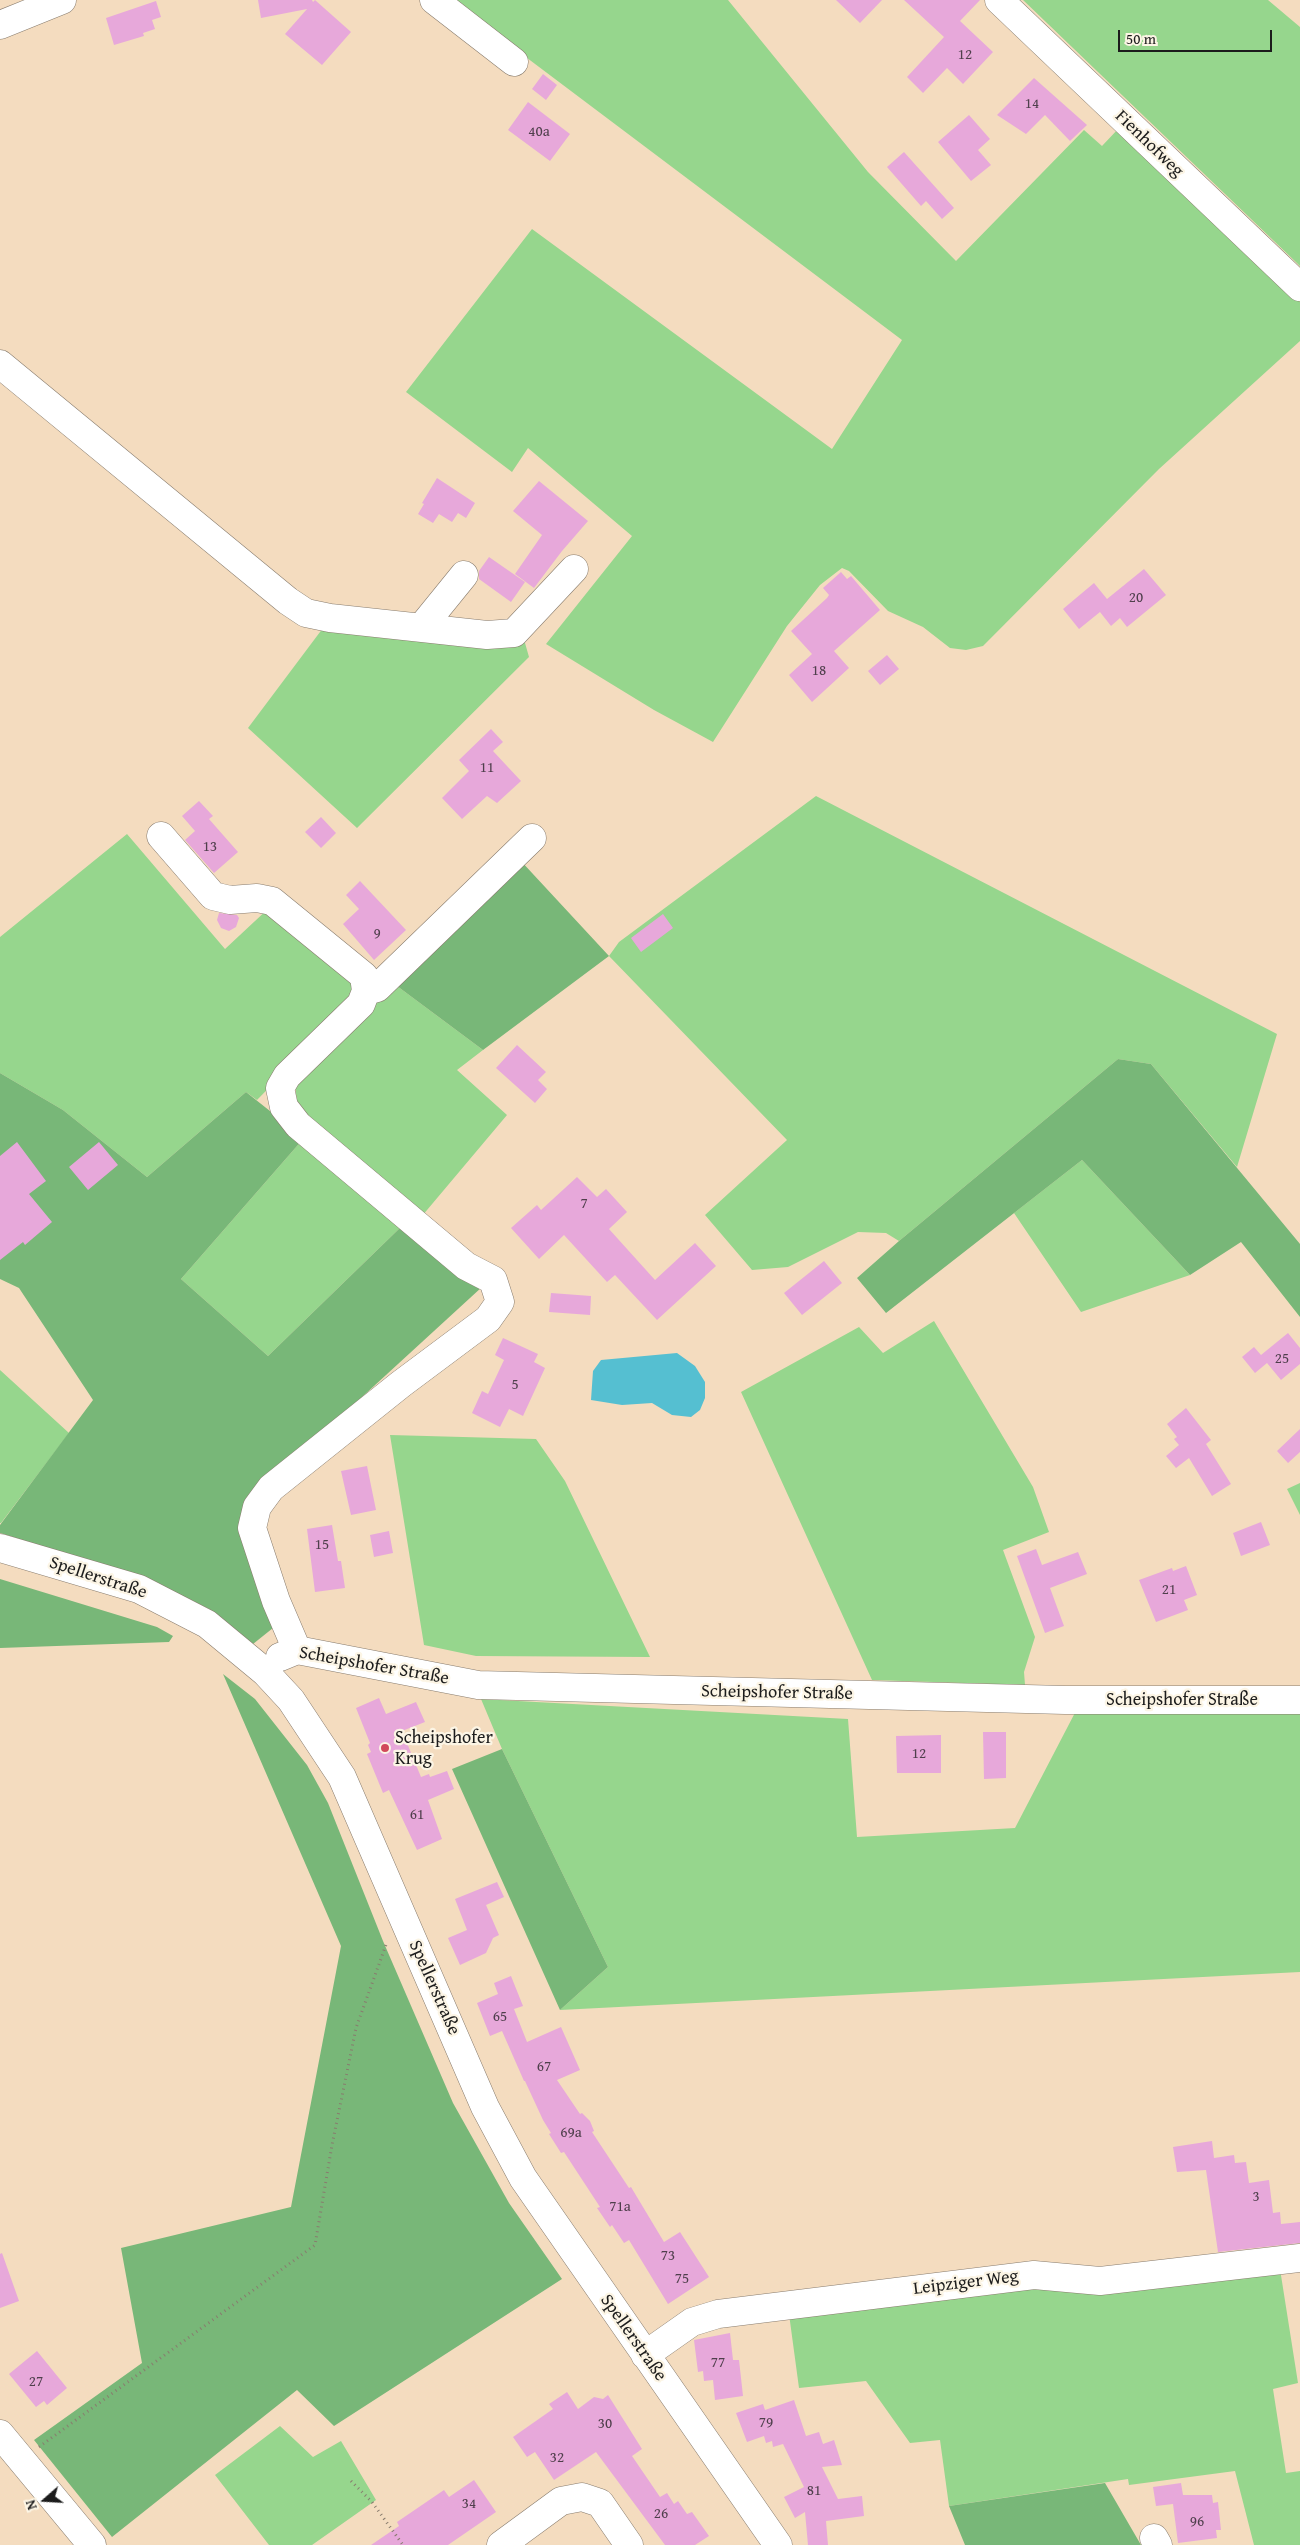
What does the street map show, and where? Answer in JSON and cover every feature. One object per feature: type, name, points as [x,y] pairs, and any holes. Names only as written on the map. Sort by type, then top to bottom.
[{"type":"street","points":[[0,25],[62,0]]},
{"type":"street","points":[[434,0],[514,62]]},
{"type":"street","name":"Fienhofweg","points":[[999,0],[1300,287]]},
{"type":"street","points":[[0,364],[306,613],[330,618],[487,635],[514,633],[574,569]]},
{"type":"street","points":[[421,628],[464,575]]},
{"type":"street","points":[[161,836],[213,896],[230,900],[258,898],[272,901],[364,976],[366,991],[361,1004],[287,1076],[280,1088],[284,1107],[298,1124],[466,1266],[493,1280],[500,1302],[488,1320],[401,1384],[271,1488],[257,1506],[252,1528],[276,1601],[296,1650]]},
{"type":"street","points":[[366,991],[377,988],[532,838]]},
{"type":"street","name":"Spellerstraße","points":[[0,1548],[139,1589],[206,1624],[265,1672],[291,1700],[342,1776],[485,2107],[523,2178],[778,2545]]},
{"type":"street","name":"Scheipshofer Straße","points":[[265,1672],[282,1654],[296,1650],[478,1685],[1064,1700],[1300,1700]]},
{"type":"street","name":"Leipziger Weg","points":[[645,2355],[692,2322],[718,2314],[1034,2275],[1100,2281],[1300,2258]]},
{"type":"street","points":[[0,2434],[20,2461],[92,2545]]},
{"type":"street","points":[[501,2545],[561,2501],[582,2497],[600,2504],[629,2545]]},
{"type":"path","points":[[20,2461],[315,2244],[332,2145],[356,2028],[388,1939],[392,1948]]},
{"type":"path","points":[[351,2481],[372,2502],[403,2545]]},
{"type":"green space","points":[[450,0],[728,0],[868,172],[956,261],[1084,130],[1102,146],[1119,128],[1300,302],[1300,341],[1159,469],[983,646],[966,650],[950,648],[923,627],[888,611],[849,571],[842,568],[820,585],[787,626],[713,742],[654,710],[546,644],[632,536],[528,448],[512,472],[406,392],[532,229],[832,449],[902,340]]},
{"type":"green space","points":[[1023,0],[1268,0],[1300,27],[1300,266]]},
{"type":"green space","points":[[326,624],[523,636],[529,657],[357,828],[248,728]]},
{"type":"green space","points":[[816,796],[1277,1034],[1237,1167],[1151,1064],[1118,1059],[899,1241],[886,1233],[858,1232],[788,1267],[752,1270],[705,1215],[787,1140],[609,956],[619,942]]},
{"type":"green space","points":[[127,834],[225,949],[270,907],[352,972],[352,1003],[257,1100],[246,1092],[147,1177],[63,1110],[0,1073],[0,937]]},
{"type":"green space","points":[[520,860],[609,956],[483,1050],[393,983]]},
{"type":"green space","points":[[393,983],[483,1050],[457,1070],[507,1115],[422,1216],[297,1106],[295,1080]]},
{"type":"green space","points":[[1118,1059],[1151,1064],[1300,1244],[1300,1317],[1241,1242],[1190,1275],[1082,1160],[886,1313],[857,1278]]},
{"type":"green space","points":[[0,1073],[63,1110],[147,1177],[246,1092],[304,1138],[181,1279],[268,1356],[404,1224],[482,1287],[254,1496],[273,1628],[253,1644],[209,1609],[144,1578],[0,1533],[0,1525],[93,1400],[19,1288],[0,1279]]},
{"type":"green space","points":[[304,1138],[404,1224],[268,1356],[181,1279]]},
{"type":"green space","points":[[1082,1160],[1190,1275],[1081,1312],[1014,1213]]},
{"type":"green space","points":[[934,1321],[1033,1487],[1049,1532],[1003,1550],[1035,1637],[1024,1672],[1025,1685],[872,1680],[741,1392],[859,1327],[883,1353]]},
{"type":"green space","points":[[0,1370],[69,1433],[1,1523],[0,1523]]},
{"type":"green space","points":[[390,1435],[536,1439],[565,1481],[650,1657],[476,1656],[424,1645]]},
{"type":"green space","points":[[1300,1483],[1300,1515],[1287,1489]]},
{"type":"green space","points":[[0,1579],[157,1627],[173,1636],[169,1642],[0,1648]]},
{"type":"green space","points":[[223,1674],[255,1699],[307,1765],[328,1803],[383,1941],[453,2103],[509,2203],[562,2279],[334,2426],[297,2390],[112,2537],[34,2440],[142,2363],[121,2248],[291,2207],[341,1946]]},
{"type":"green space","points":[[481,1699],[848,1719],[857,1837],[1015,1828],[1079,1705],[1300,1712],[1300,1972],[560,2010],[608,1967],[502,1749]]},
{"type":"green space","points":[[502,1749],[608,1967],[560,2010],[452,1769]]},
{"type":"green space","points":[[1280,2269],[1298,2383],[1273,2389],[1286,2473],[1300,2471],[1300,2545],[1254,2545],[1235,2471],[1129,2485],[1128,2479],[949,2506],[940,2440],[910,2443],[866,2381],[799,2388],[789,2314],[1033,2283]]},
{"type":"green space","points":[[280,2426],[313,2457],[341,2441],[376,2500],[312,2545],[269,2545],[215,2475]]},
{"type":"green space","points":[[1105,2483],[1141,2545],[965,2545],[949,2506]]},
{"type":"water","points":[[677,1353],[695,1366],[705,1382],[705,1398],[700,1410],[691,1417],[672,1415],[652,1403],[622,1405],[591,1400],[593,1371],[601,1360]]},
{"type":"building","points":[[258,0],[312,0],[313,2],[315,0],[351,32],[322,65],[285,34],[307,9],[261,18]]},
{"type":"building","points":[[836,0],[882,0],[860,23]]},
{"type":"building","points":[[904,0],[980,0],[960,21],[993,52],[963,84],[947,68],[923,93],[907,77],[944,37]]},
{"type":"building","points":[[156,1],[161,17],[152,20],[155,29],[143,33],[144,36],[114,45],[106,18]]},
{"type":"building","points":[[543,74],[557,85],[546,100],[532,89]]},
{"type":"building","points":[[1034,78],[1087,125],[1070,141],[1045,115],[1026,134],[997,115]]},
{"type":"building","points":[[528,102],[570,134],[550,161],[508,130]]},
{"type":"building","points":[[969,115],[990,139],[978,150],[991,165],[971,181],[938,142]]},
{"type":"building","points":[[904,152],[954,208],[942,219],[926,201],[921,206],[887,167]]},
{"type":"building","points":[[437,478],[475,503],[466,518],[458,513],[452,522],[439,514],[433,523],[418,514],[424,504],[422,503]]},
{"type":"building","points":[[539,481],[588,521],[534,588],[515,574],[542,535],[513,511]]},
{"type":"building","points":[[489,557],[525,582],[511,602],[479,579],[479,571]]},
{"type":"building","points":[[1144,569],[1166,595],[1127,627],[1120,618],[1111,626],[1100,612],[1079,629],[1063,609],[1094,583],[1107,599]]},
{"type":"building","points":[[841,572],[847,579],[851,576],[880,610],[834,651],[849,668],[812,702],[789,675],[812,654],[791,631],[827,598],[829,595],[823,588]]},
{"type":"building","points":[[887,655],[899,669],[880,685],[868,671]]},
{"type":"building","points":[[491,729],[503,742],[493,751],[521,781],[497,803],[487,796],[462,819],[442,798],[469,771],[459,760]]},
{"type":"building","points":[[199,801],[213,816],[209,819],[238,852],[214,873],[185,840],[195,831],[182,816]]},
{"type":"building","points":[[321,817],[336,833],[321,848],[305,832]]},
{"type":"building","points":[[360,881],[406,930],[374,960],[343,924],[359,909],[346,895]]},
{"type":"building","points":[[219,913],[237,915],[239,918],[236,927],[229,931],[221,928],[217,920]]},
{"type":"building","points":[[663,914],[673,928],[641,952],[631,938]]},
{"type":"building","points":[[517,1045],[546,1072],[538,1080],[547,1089],[535,1103],[496,1068]]},
{"type":"building","points":[[17,1142],[46,1181],[29,1194],[52,1222],[25,1245],[23,1242],[0,1260],[0,1156]]},
{"type":"building","points":[[99,1142],[118,1165],[88,1190],[69,1167]]},
{"type":"building","points":[[577,1177],[597,1197],[606,1189],[627,1212],[609,1229],[655,1280],[695,1243],[716,1266],[657,1320],[615,1275],[607,1282],[564,1235],[539,1259],[511,1228],[537,1205],[541,1210]]},
{"type":"building","points":[[824,1261],[842,1283],[802,1315],[784,1293]]},
{"type":"building","points":[[551,1293],[591,1296],[590,1315],[549,1312]]},
{"type":"building","points":[[1288,1333],[1300,1348],[1300,1364],[1281,1380],[1267,1363],[1255,1373],[1242,1357],[1254,1347],[1261,1355]]},
{"type":"building","points":[[503,1338],[538,1354],[534,1362],[545,1368],[523,1416],[509,1409],[500,1427],[472,1413],[482,1391],[488,1394],[504,1360],[495,1355]]},
{"type":"building","points":[[1186,1408],[1211,1440],[1206,1444],[1231,1484],[1212,1496],[1189,1458],[1176,1468],[1166,1456],[1179,1445],[1174,1439],[1177,1437],[1167,1424]]},
{"type":"building","points":[[1300,1429],[1300,1452],[1288,1463],[1277,1451]]},
{"type":"building","points":[[367,1466],[376,1510],[351,1515],[341,1471]]},
{"type":"building","points":[[1261,1522],[1270,1545],[1241,1556],[1233,1533]]},
{"type":"building","points":[[332,1525],[338,1561],[341,1561],[345,1588],[315,1592],[307,1529]]},
{"type":"building","points":[[389,1531],[393,1553],[374,1557],[370,1535]]},
{"type":"building","points":[[1036,1549],[1042,1565],[1078,1552],[1087,1574],[1050,1588],[1064,1626],[1045,1633],[1017,1556]]},
{"type":"building","points":[[1186,1566],[1197,1595],[1184,1600],[1188,1610],[1156,1622],[1139,1580],[1172,1568],[1173,1571]]},
{"type":"building","points":[[379,1698],[386,1714],[416,1702],[425,1722],[402,1731],[421,1777],[429,1774],[430,1777],[447,1771],[454,1789],[428,1800],[442,1839],[417,1850],[389,1790],[383,1793],[367,1754],[371,1752],[368,1745],[370,1743],[356,1708]]},
{"type":"building","points":[[983,1732],[1006,1732],[1006,1778],[984,1779]]},
{"type":"building","points":[[941,1735],[941,1773],[897,1773],[896,1736]]},
{"type":"building","points":[[497,1882],[504,1897],[486,1905],[499,1935],[493,1938],[486,1953],[460,1965],[448,1938],[467,1930],[455,1899]]},
{"type":"building","points":[[511,1976],[523,2006],[514,2009],[527,2042],[561,2027],[580,2070],[557,2080],[580,2114],[582,2113],[590,2121],[594,2131],[592,2132],[629,2188],[631,2187],[664,2242],[680,2232],[709,2277],[668,2304],[629,2240],[624,2243],[612,2225],[610,2227],[597,2208],[600,2207],[564,2152],[561,2153],[549,2134],[551,2133],[524,2081],[502,2031],[490,2036],[477,2003],[498,1994],[494,1983]]},
{"type":"building","points":[[1212,2141],[1214,2158],[1234,2155],[1235,2163],[1246,2162],[1249,2183],[1269,2180],[1273,2213],[1280,2212],[1281,2224],[1300,2222],[1300,2243],[1218,2252],[1206,2170],[1177,2172],[1173,2147]]},
{"type":"building","points":[[2,2253],[19,2301],[0,2308],[0,2254]]},
{"type":"building","points":[[730,2333],[733,2360],[739,2360],[743,2396],[715,2400],[713,2380],[704,2381],[703,2371],[698,2372],[694,2340]]},
{"type":"building","points":[[37,2351],[67,2388],[47,2405],[44,2401],[36,2407],[9,2374]]},
{"type":"building","points":[[567,2392],[578,2409],[594,2397],[603,2399],[608,2395],[642,2449],[632,2456],[660,2497],[667,2493],[674,2504],[678,2501],[687,2514],[692,2512],[709,2536],[695,2545],[665,2545],[596,2452],[554,2480],[535,2452],[527,2457],[513,2437],[553,2409],[549,2404]]},
{"type":"building","points":[[794,2400],[806,2436],[819,2432],[823,2444],[834,2440],[842,2465],[822,2467],[838,2499],[862,2496],[864,2516],[826,2521],[828,2545],[808,2545],[805,2512],[795,2518],[784,2497],[804,2487],[783,2444],[773,2447],[772,2441],[766,2443],[764,2436],[747,2442],[736,2413],[763,2404],[765,2410]]},
{"type":"building","points":[[474,2480],[496,2512],[448,2545],[371,2545],[399,2526],[397,2522],[444,2490],[449,2497]]},
{"type":"building","points":[[1181,2483],[1183,2495],[1212,2495],[1213,2503],[1218,2502],[1221,2530],[1216,2530],[1217,2538],[1178,2543],[1173,2504],[1156,2506],[1153,2487]]},
{"type":"place","name":"Scheipshofer Krug","points":[[385,1748]]}]
